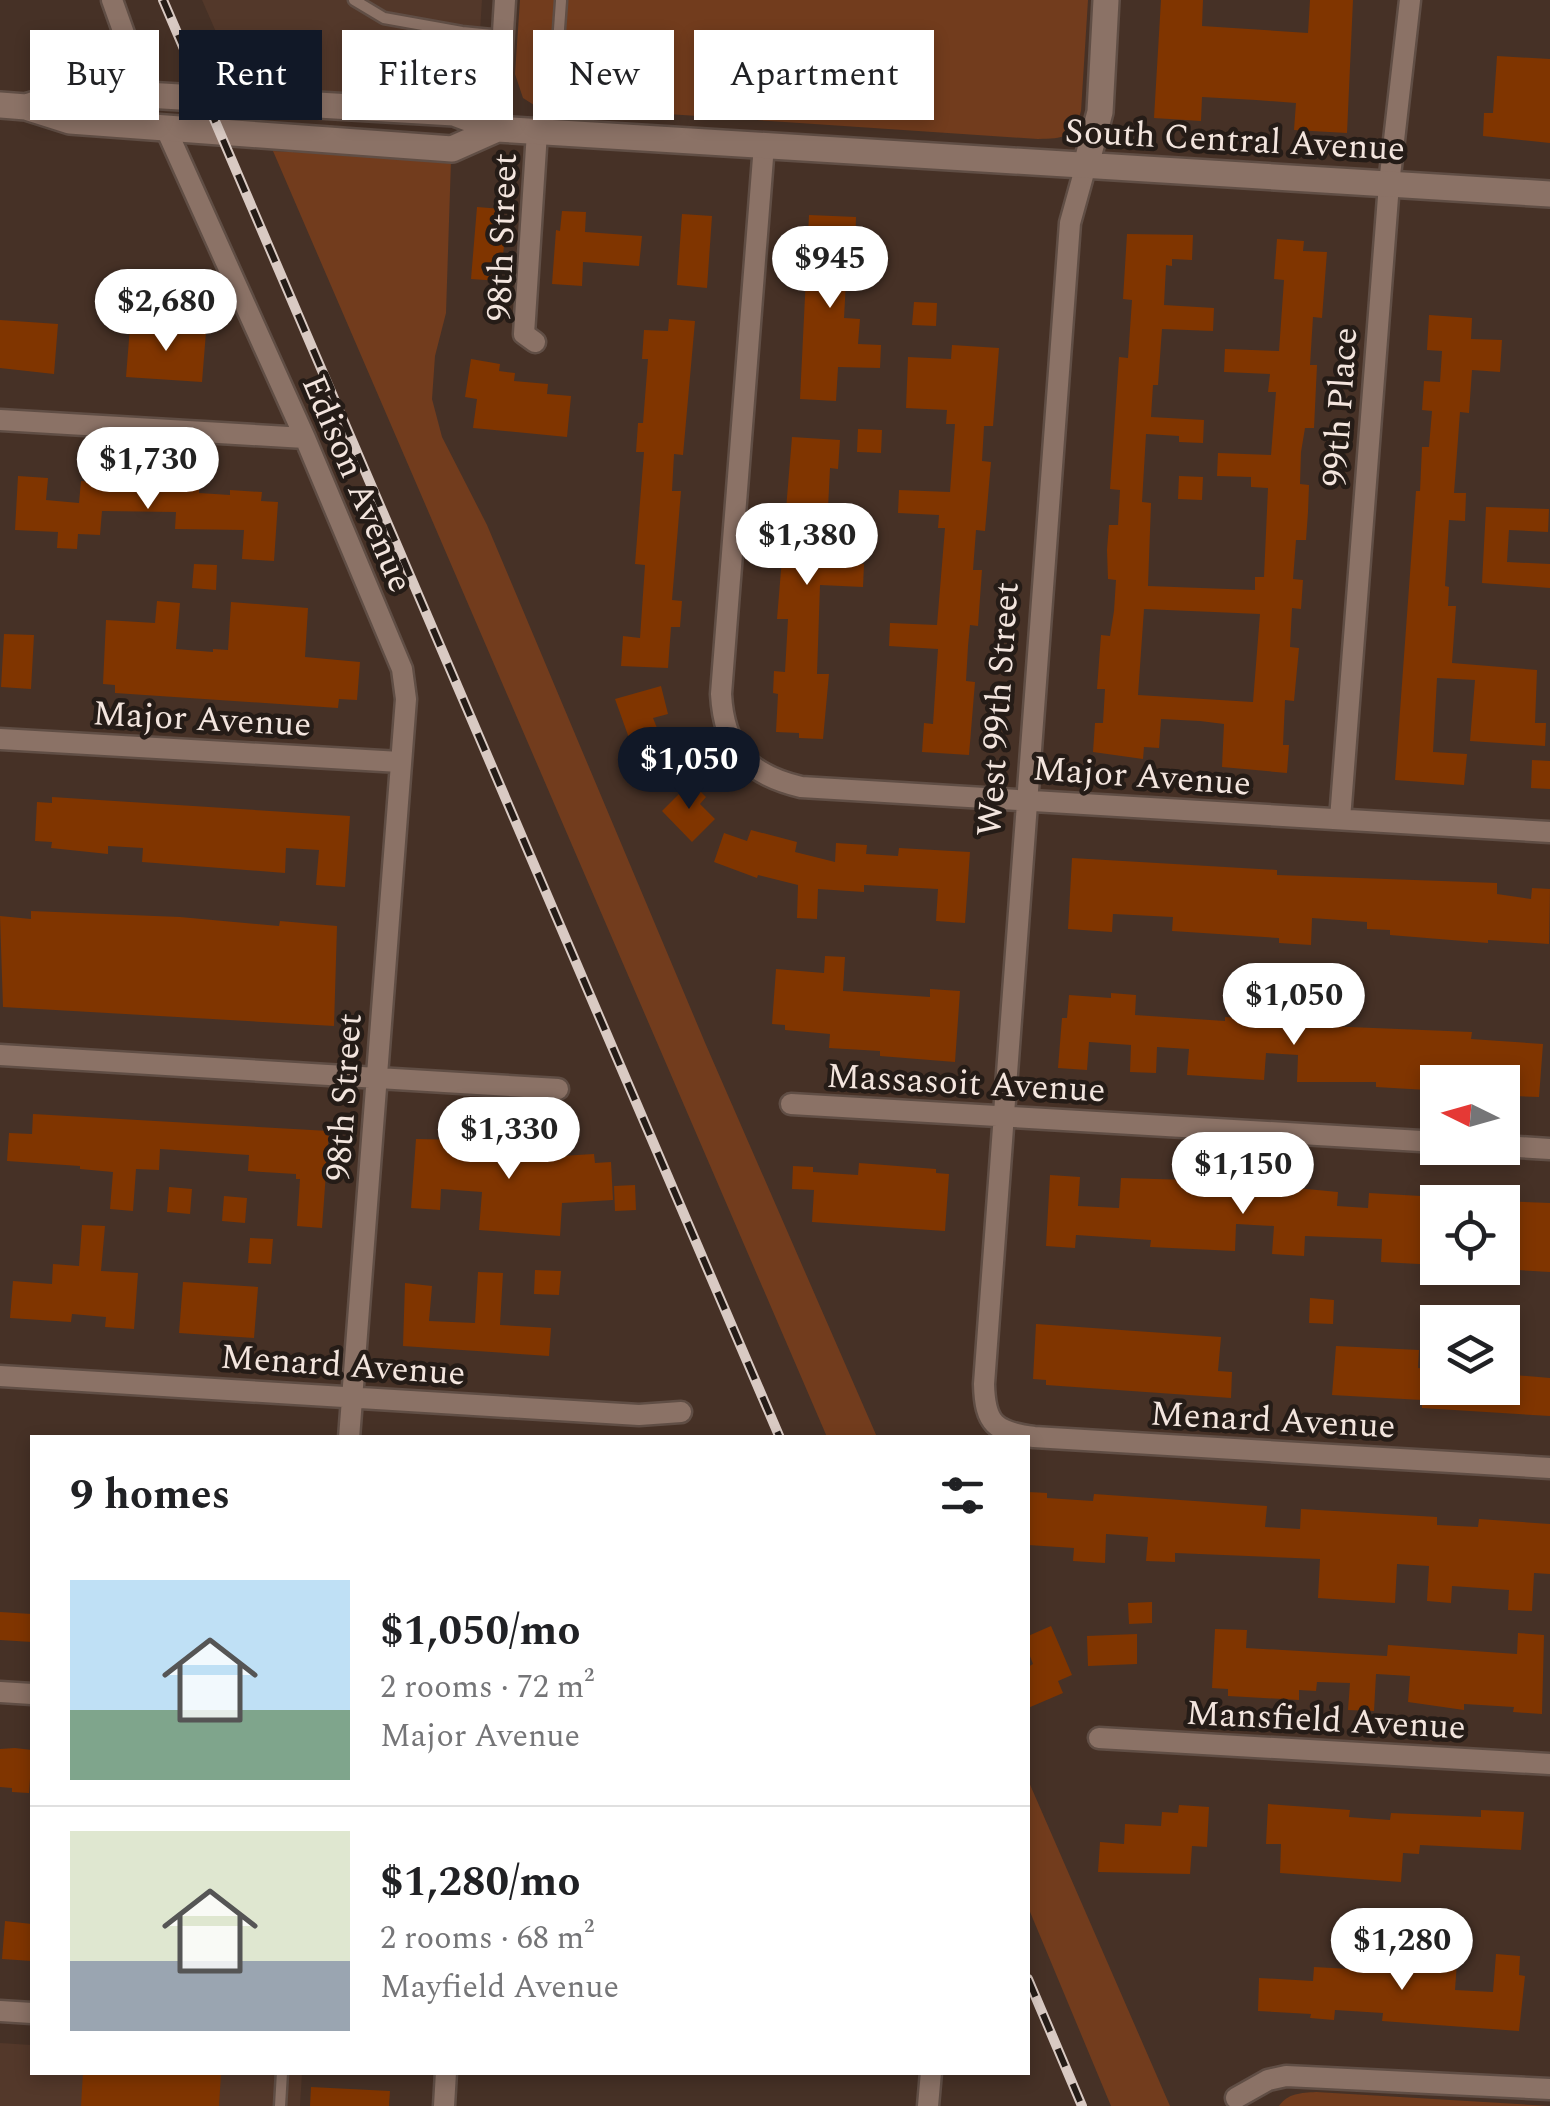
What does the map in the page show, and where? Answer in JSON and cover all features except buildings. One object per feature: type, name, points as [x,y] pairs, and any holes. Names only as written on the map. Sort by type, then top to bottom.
[{"type":"street","points":[[112,0],[123,30]]},
{"type":"street","name":"98th Street","points":[[502,30],[505,0]]},
{"type":"street","name":"West 99th Street","points":[[994,1425],[988,1416],[984,1384],[1070,223],[1100,112],[1106,0]]},
{"type":"street","name":"99th Place","points":[[1340,820],[1388,184],[1410,0]]},
{"type":"street","name":"South Central Avenue","points":[[159,96],[454,113],[496,129],[537,132],[1550,194]]},
{"type":"street","name":"South Central Avenue","points":[[13,106],[70,121],[452,148],[496,129]]},
{"type":"street","name":"98th Street","points":[[496,129],[497,120]]},
{"type":"street","name":"Edison Avenue","points":[[166,129],[305,438],[402,669],[406,699],[400,762]]},
{"type":"street","name":"98th Street","points":[[535,342],[524,334],[537,132]]},
{"type":"street","name":"Major Avenue","points":[[764,146],[721,694],[728,738],[739,754],[760,772],[801,787],[1550,832]]},
{"type":"street","points":[[0,420],[305,438]]},
{"type":"street","name":"Major Avenue","points":[[0,739],[400,762]]},
{"type":"street","name":"98th Street","points":[[349,1435],[400,762]]},
{"type":"street","points":[[0,1056],[558,1089]]},
{"type":"street","name":"Massasoit Avenue","points":[[791,1104],[1420,1141]]},
{"type":"street","points":[[1520,1147],[1550,1148]]},
{"type":"street","name":"Menard Avenue","points":[[0,1376],[638,1415],[681,1412]]},
{"type":"street","name":"Menard Avenue","points":[[994,1425],[1023,1435]]},
{"type":"street","name":"Menard Avenue","points":[[1030,1436],[1550,1468]]},
{"type":"street","points":[[0,1692],[30,1694]]},
{"type":"street","name":"Mansfield Avenue","points":[[1099,1738],[1550,1764]]},
{"type":"street","points":[[0,2011],[30,2013]]},
{"type":"street","points":[[444,2106],[446,2075]]},
{"type":"street","points":[[928,2106],[931,2075]]},
{"type":"street","points":[[1236,2098],[1268,2080],[1286,2076],[1550,2089]]},
{"type":"lane","points":[[354,0],[384,18],[451,30]]},
{"type":"lane","points":[[547,0],[561,1],[559,30]]},
{"type":"lane","points":[[280,2106],[282,2075]]},
{"type":"shaded area","points":[[202,0],[482,0],[480,30],[342,30],[342,96],[322,94],[322,30],[215,30]]},
{"type":"shaded area","points":[[520,0],[1088,0],[1081,111],[1071,132],[1055,138],[756,120],[934,120],[934,30],[694,30],[694,116],[674,114],[674,30],[533,30],[533,104],[523,98],[515,74]]},
{"type":"shaded area","points":[[273,151],[451,160],[446,313],[435,356],[432,399],[442,437],[487,525],[706,1045],[876,1435],[826,1435]]},
{"type":"shaded area","points":[[1030,1785],[1170,2106],[1111,2106],[1030,1912]]},
{"type":"shaded area","points":[[0,2043],[30,2045],[30,2075],[302,2075],[300,2106],[0,2106]]},
{"type":"shaded area","points":[[1316,2092],[1549,2106],[1279,2106],[1291,2096]]},
{"type":"railway","points":[[163,0],[779,1435]]},
{"type":"railway","points":[[1030,1984],[1082,2106]]}]
